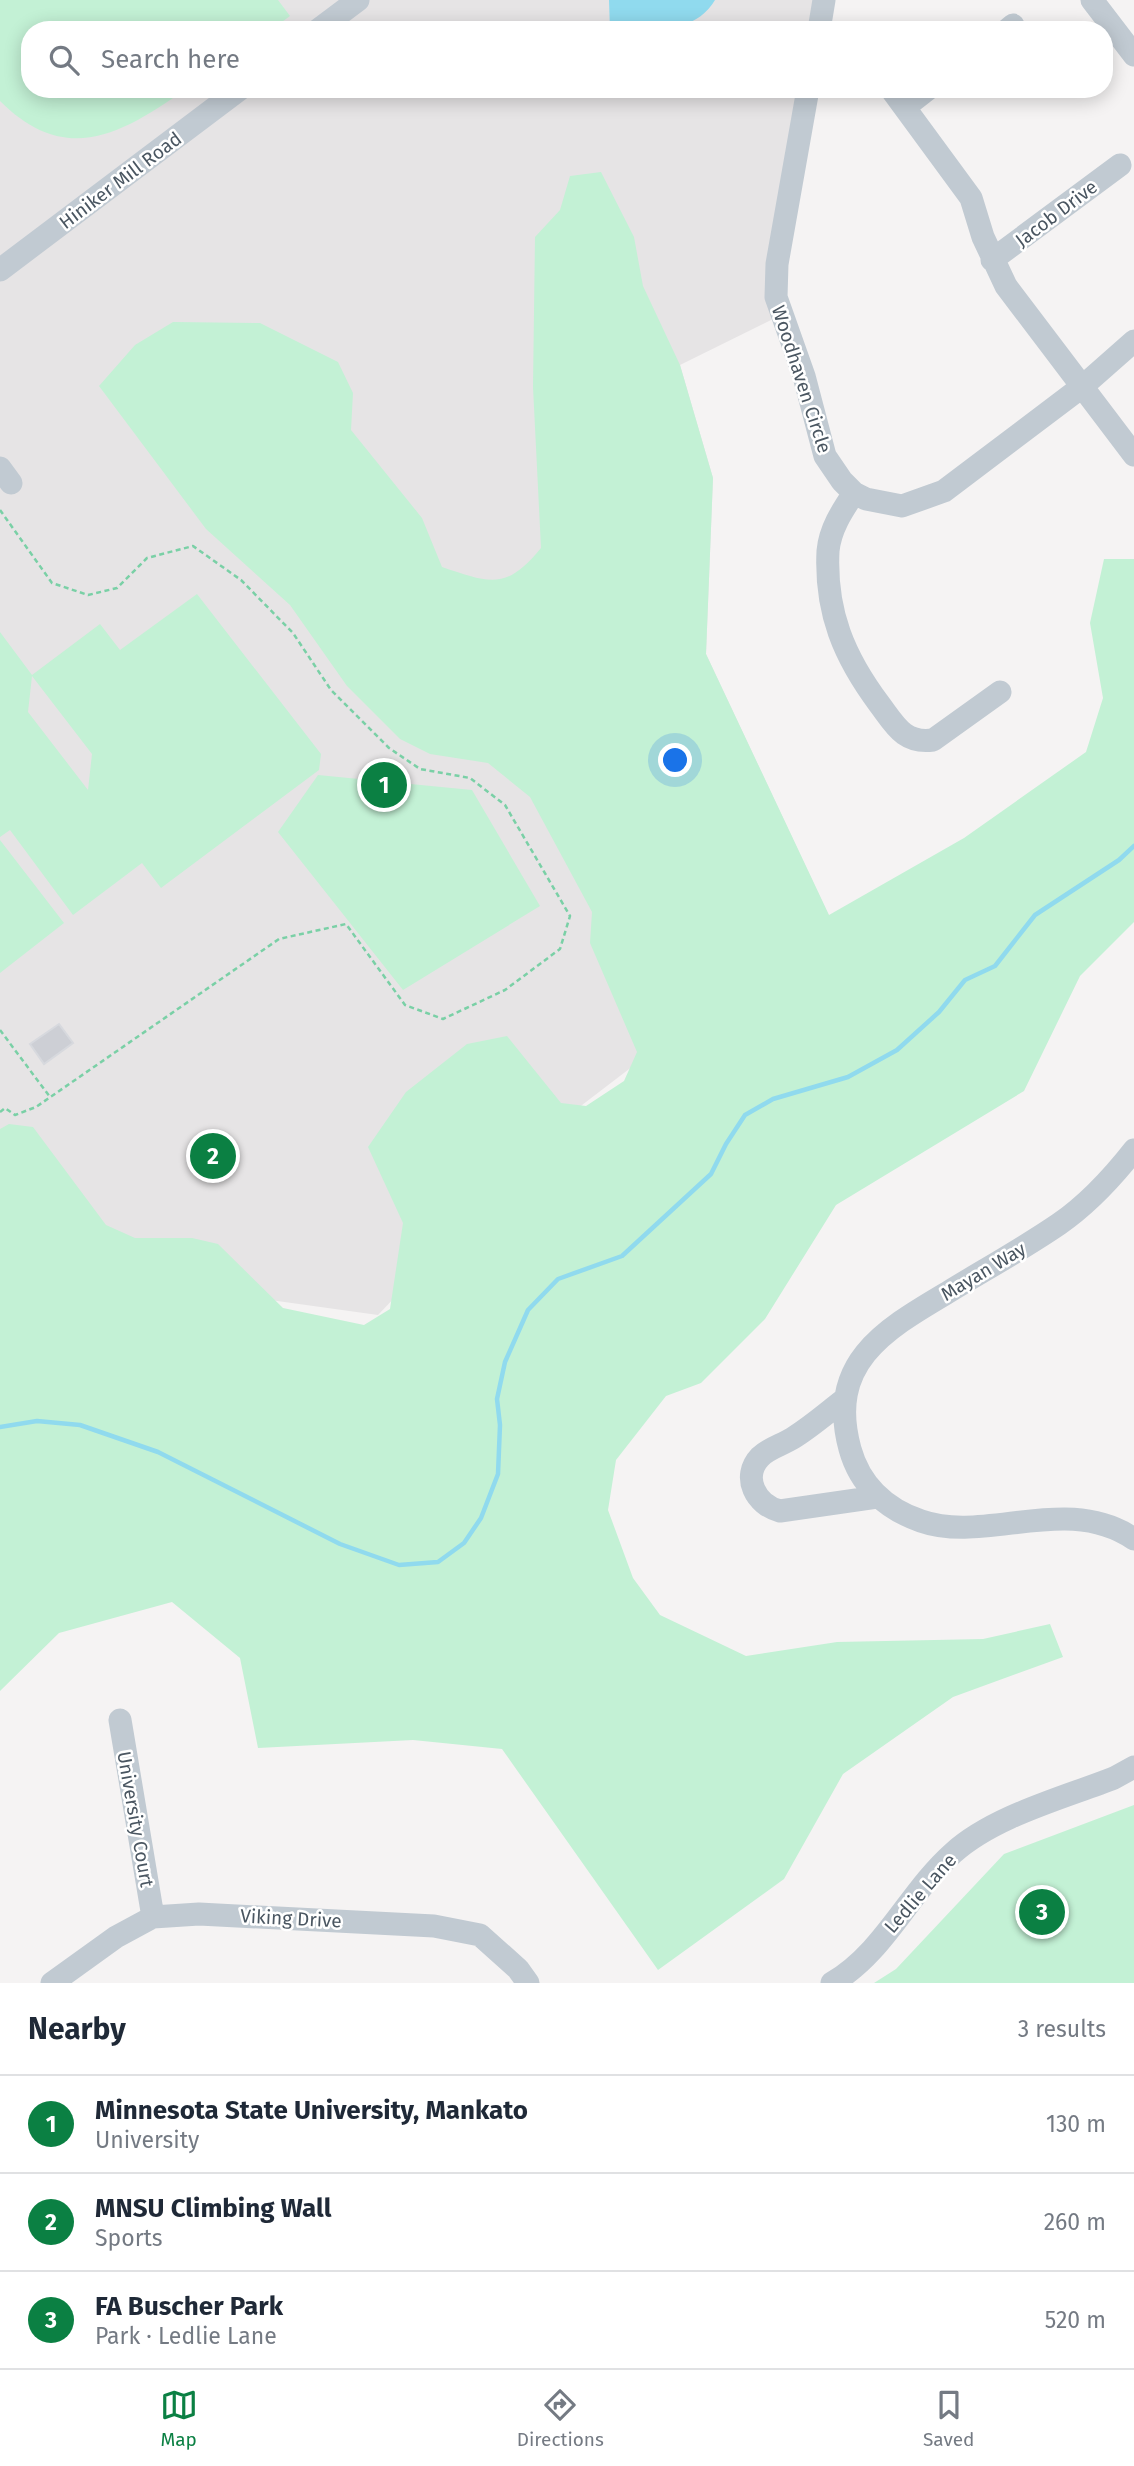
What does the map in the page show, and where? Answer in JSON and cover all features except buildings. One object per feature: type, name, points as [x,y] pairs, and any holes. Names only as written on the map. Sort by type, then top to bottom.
[{"type":"street","points":[[330,21],[358,0]]},
{"type":"street","points":[[820,21],[824,0]]},
{"type":"street","points":[[1092,0],[1108,21]]},
{"type":"street","points":[[1113,28],[1134,55]]},
{"type":"street","name":"Hiniker Mill Road","points":[[0,270],[228,98]]},
{"type":"street","name":"Woodhaven Circle","points":[[806,98],[777,264],[776,297],[804,376],[825,456],[854,493]]},
{"type":"street","name":"Jacob Drive","points":[[898,98],[971,198],[992,260],[1006,286],[1134,455]]},
{"type":"street","name":"Jacob Drive","points":[[992,260],[1120,165]]},
{"type":"street","points":[[1000,692],[933,740],[923,741],[901,733],[857,674],[838,632],[828,559],[834,527],[854,493],[866,499],[902,506],[944,491],[1083,386],[1134,341]]},
{"type":"street","name":"Mayan Way","points":[[1134,1150],[1110,1180],[1060,1224],[884,1332],[859,1361],[845,1399],[845,1430],[859,1473],[877,1497],[922,1522],[956,1527],[1049,1519],[1087,1520],[1134,1539]]},
{"type":"street","points":[[845,1399],[803,1432],[758,1459],[752,1469],[755,1494],[770,1509],[780,1511],[877,1497]]},
{"type":"street","name":"University Court","points":[[120,1720],[153,1917]]},
{"type":"street","name":"Ledlie Lane","points":[[832,1983],[868,1954],[952,1854],[981,1832],[1114,1778],[1134,1767]]},
{"type":"street","name":"Viking Drive","points":[[52,1983],[116,1937],[153,1917],[199,1914],[434,1926],[480,1935],[528,1983]]},
{"type":"path","points":[[0,510],[52,583],[88,595],[117,588],[147,558],[193,546],[241,580],[293,633],[331,690],[389,748],[420,769],[470,778],[505,805],[570,916],[559,949],[505,990],[443,1019],[405,1005],[346,924],[279,939],[50,1097],[15,1115],[5,1108],[0,1112]]},
{"type":"path","points":[[0,1030],[50,1097]]},
{"type":"shaded area","points":[[0,0],[826,0],[823,21],[21,21],[21,98],[812,98],[781,315],[680,365],[713,478],[706,654],[829,916],[569,1115],[378,1315],[234,1295],[0,1184]]},
{"type":"green space","points":[[0,0],[278,0],[290,16],[283,21],[21,21],[21,98],[172,98],[116,130],[94,137],[71,138],[48,133],[24,121],[0,101]]},
{"type":"green space","points":[[601,172],[634,237],[643,286],[680,365],[713,478],[706,654],[829,915],[964,838],[1086,752],[1103,698],[1090,623],[1104,559],[1134,559],[1134,922],[1080,976],[1024,1091],[836,1205],[765,1319],[701,1383],[666,1396],[616,1460],[608,1510],[633,1578],[660,1615],[746,1656],[837,1642],[983,1639],[1050,1624],[1063,1657],[953,1697],[843,1774],[784,1879],[658,1970],[502,1749],[413,1740],[258,1748],[240,1658],[172,1602],[59,1633],[0,1691],[0,1129],[9,1124],[33,1127],[106,1225],[135,1238],[192,1238],[218,1244],[283,1308],[364,1325],[390,1309],[403,1223],[368,1147],[406,1092],[467,1044],[507,1036],[561,1103],[586,1106],[624,1081],[637,1052],[590,943],[592,912],[530,797],[488,763],[430,754],[400,739],[347,686],[290,605],[206,529],[99,386],[135,345],[173,322],[260,323],[338,362],[353,393],[351,430],[422,518],[442,567],[485,579],[507,577],[529,562],[541,548],[533,387],[535,237],[560,210],[570,176]]},
{"type":"green space","points":[[197,594],[321,754],[319,770],[161,888],[142,863],[73,915],[10,830],[0,837],[0,632],[32,675],[100,624],[120,650]],"holes":[[[32,676],[92,754],[88,790],[28,712]]]},
{"type":"green space","points":[[318,775],[472,790],[540,906],[403,990],[278,832]]},
{"type":"green space","points":[[0,840],[64,923],[0,973]]},
{"type":"green space","points":[[1134,1805],[1134,1983],[874,1983],[896,1969],[1004,1854]]},
{"type":"water","points":[[609,0],[715,0],[706,12],[692,21],[610,21]]},
{"type":"waterway","points":[[0,1427],[37,1421],[80,1425],[158,1452],[340,1544],[399,1565],[438,1562],[464,1543],[481,1518],[498,1474],[500,1425],[497,1399],[505,1362],[528,1310],[558,1279],[622,1256],[711,1174],[745,1115],[773,1099],[848,1077],[897,1050],[939,1012],[965,980],[995,966],[1035,915],[1119,860],[1134,846]]},
{"type":"place","name":"Minnesota State University, Mankato","points":[[384,785]]},
{"type":"place","name":"MNSU Climbing Wall","points":[[213,1156]]},
{"type":"place","name":"FA Buscher Park","points":[[1042,1912]]}]
